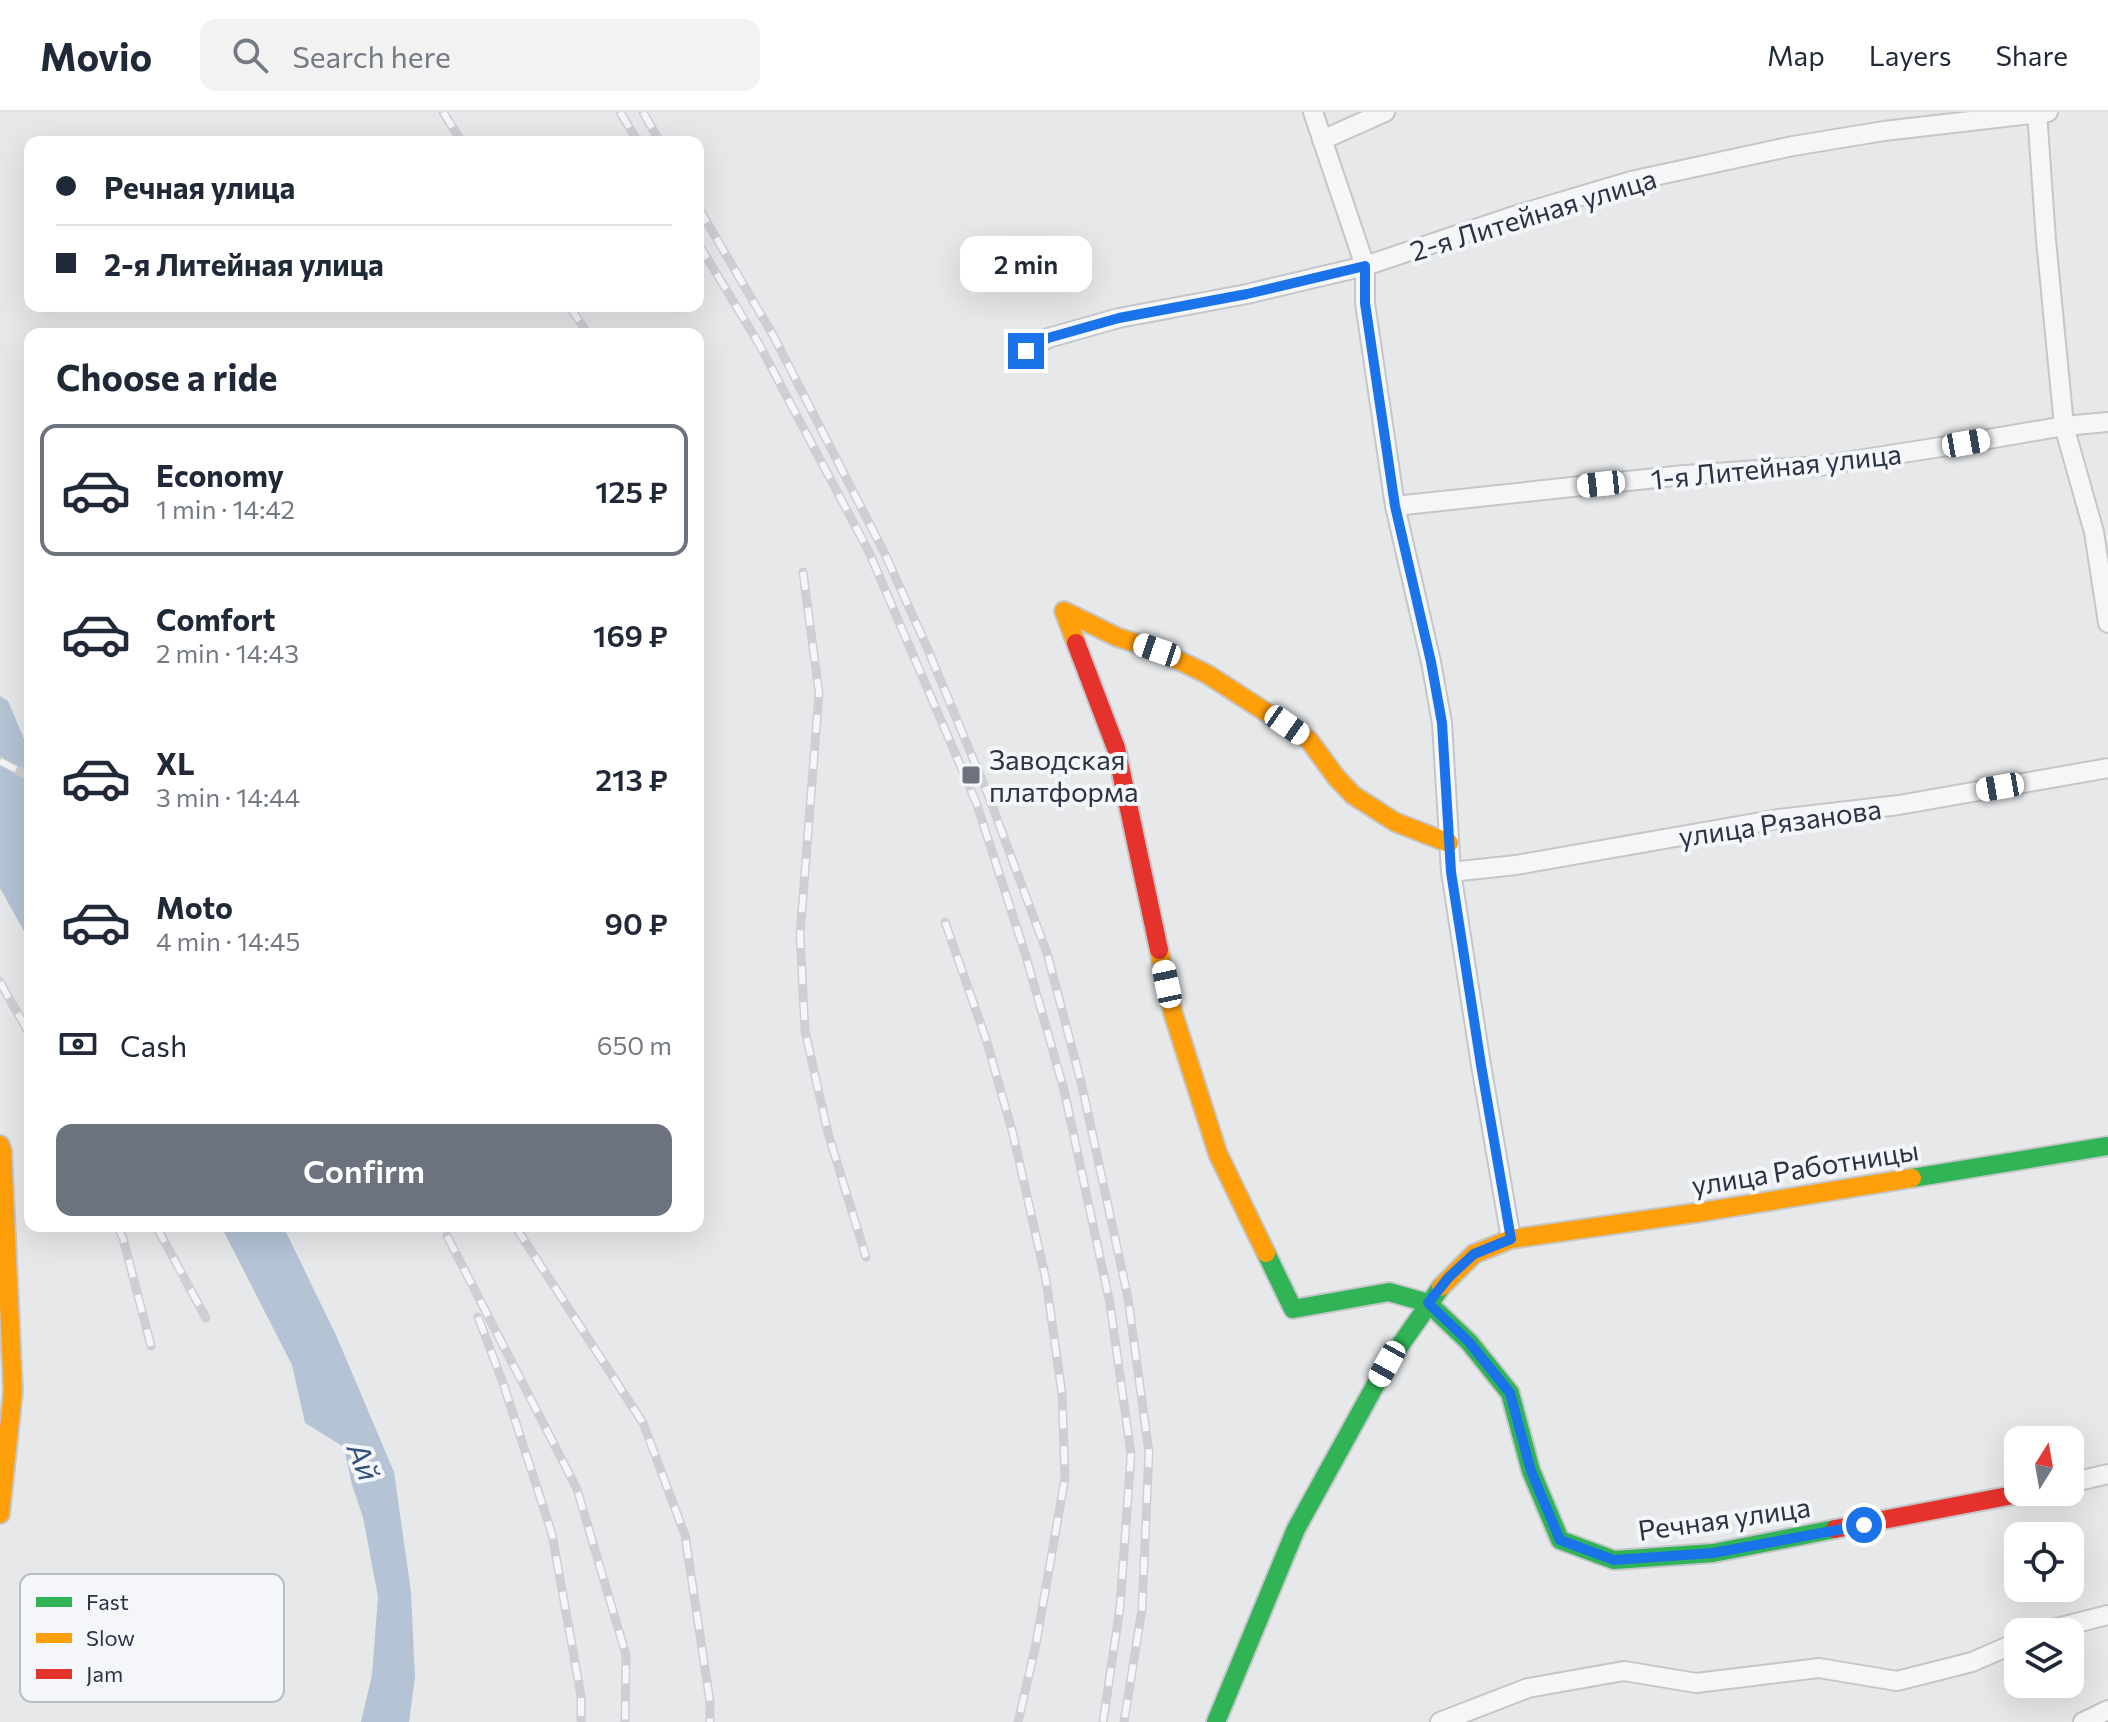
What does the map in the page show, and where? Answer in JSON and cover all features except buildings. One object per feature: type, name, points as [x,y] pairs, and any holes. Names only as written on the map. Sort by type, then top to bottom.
[{"type":"street","points":[[1313,112],[1365,266],[1365,303],[1395,506],[1442,723],[1451,872],[1511,1239]]},
{"type":"street","points":[[1322,140],[1385,112]]},
{"type":"street","points":[[2040,113],[2046,240],[2064,426],[2094,532],[2108,623]]},
{"type":"street","name":"2-я Литейная улица","points":[[1026,351],[1048,338],[1119,318],[1247,294],[1365,266],[1631,181],[1869,133],[2040,113]]},
{"type":"street","name":"1-я Литейная улица","points":[[1395,506],[1684,475],[1820,466],[2064,426],[2108,422]]},
{"type":"street","points":[[1428,1303],[1389,1292],[1293,1309],[1213,1140],[1173,1013],[1116,748],[1064,611],[1117,637],[1157,650],[1207,674],[1309,740],[1353,795],[1395,822],[1449,843]]},
{"type":"street","name":"улица Рязанова","points":[[1451,872],[1516,865],[1778,819],[1899,805],[2108,768]]},
{"type":"street","points":[[0,1145],[13,1391],[0,1514]]},
{"type":"street","name":"улица Работницы","points":[[1217,1722],[1296,1529],[1387,1364],[1428,1303],[1449,1277],[1474,1254],[1511,1239],[1695,1213],[2108,1146]]},
{"type":"street","name":"Речная улица","points":[[1428,1303],[1469,1342],[1510,1393],[1531,1471],[1560,1540],[1614,1560],[1713,1553],[2004,1497]]},
{"type":"street","points":[[2084,1480],[2108,1474]]},
{"type":"street","points":[[2084,1621],[2108,1615]]},
{"type":"street","points":[[1440,1722],[1528,1688],[1624,1671],[1696,1683],[1819,1668],[1897,1681],[1972,1662],[2004,1648]]},
{"type":"street","points":[[2083,1722],[2108,1710]]},
{"type":"water","points":[[0,696],[8,701],[24,739],[24,931],[0,888]]},
{"type":"water","name":"Ай","points":[[224,1232],[286,1232],[336,1335],[394,1472],[411,1592],[415,1677],[409,1722],[361,1722],[372,1675],[378,1597],[363,1517],[344,1447],[305,1423],[292,1365]]},
{"type":"railway","points":[[443,112],[458,136]]},
{"type":"railway","points":[[620,112],[634,136]]},
{"type":"railway","points":[[643,112],[657,136]]},
{"type":"railway","points":[[704,217],[773,335],[884,552],[989,797],[1047,953],[1082,1086],[1128,1298],[1149,1453],[1142,1609],[1124,1722]]},
{"type":"railway","points":[[704,253],[759,344],[869,552],[976,802],[1025,953],[1064,1090],[1110,1304],[1131,1454],[1120,1607],[1103,1722]]},
{"type":"railway","points":[[573,312],[584,328]]},
{"type":"railway","points":[[803,572],[819,693],[800,935],[805,1031],[828,1133],[866,1257]]},
{"type":"railway","points":[[0,761],[24,774]]},
{"type":"railway","points":[[945,922],[986,1039],[1013,1134],[1046,1280],[1062,1394],[1065,1478],[1036,1644],[1018,1722]]},
{"type":"railway","points":[[0,982],[24,1024]]},
{"type":"railway","points":[[120,1232],[151,1346]]},
{"type":"railway","points":[[159,1232],[206,1318]]},
{"type":"railway","points":[[519,1232],[643,1423],[685,1535],[710,1702],[710,1722]]},
{"type":"railway","points":[[447,1236],[577,1489],[626,1655],[625,1722]]},
{"type":"railway","points":[[478,1317],[552,1534],[581,1696],[581,1722]]},
{"type":"traffic: fast","points":[[1912,1178],[2108,1146]]},
{"type":"traffic: fast","points":[[1266,1253],[1293,1309],[1389,1292],[1428,1303],[1469,1342],[1510,1393],[1531,1471],[1560,1540],[1614,1560],[1713,1553],[1835,1529]]},
{"type":"traffic: fast","points":[[1216,1722],[1296,1529],[1387,1364],[1441,1287]]},
{"type":"traffic: slow","points":[[1076,643],[1064,611],[1117,637],[1157,650],[1207,674],[1309,740],[1353,795],[1395,822],[1449,843]]},
{"type":"traffic: slow","points":[[1159,950],[1173,1013],[1218,1154],[1266,1253]]},
{"type":"traffic: slow","points":[[0,1145],[13,1391],[0,1514]]},
{"type":"traffic: slow","points":[[1441,1287],[1474,1254],[1511,1239],[1912,1178]]},
{"type":"traffic: jam","points":[[1076,643],[1116,748],[1159,950]]},
{"type":"traffic: jam","points":[[1835,1529],[2004,1497]]},
{"type":"place","name":"Заводская платформа","points":[[971,775]]},
{"type":"route","points":[[1026,351],[1048,338],[1119,318],[1247,294],[1365,266],[1365,303],[1395,506],[1442,723],[1451,872],[1511,1239],[1474,1254],[1449,1277],[1428,1303],[1469,1342],[1510,1393],[1531,1471],[1560,1540],[1614,1560],[1713,1553],[1864,1525]]}]
